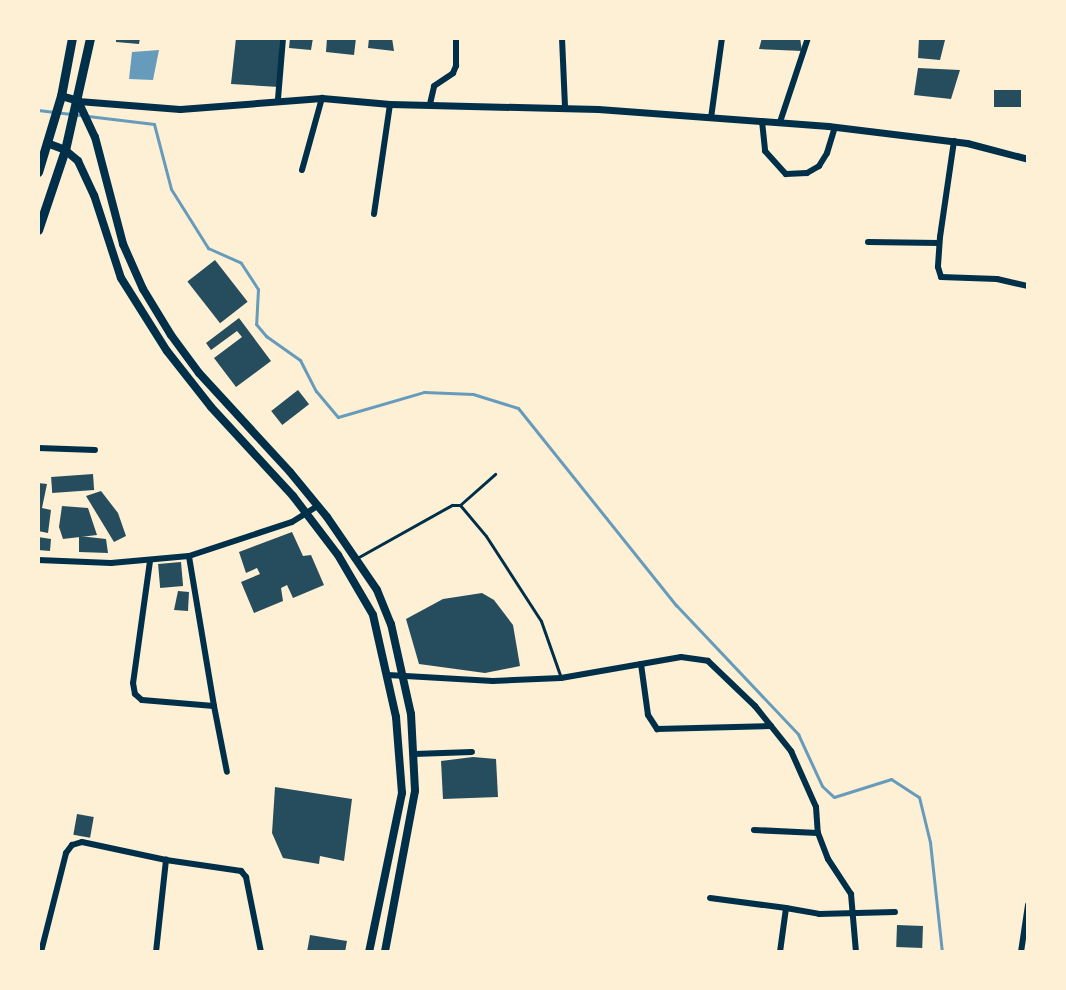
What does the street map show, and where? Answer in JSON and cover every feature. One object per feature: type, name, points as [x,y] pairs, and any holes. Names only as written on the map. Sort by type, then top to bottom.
[{"type":"main road","points":[[38,172],[60,98],[72,38]]},
{"type":"main road","points":[[38,230],[79,104],[90,38]]},
{"type":"main road","points":[[60,98],[79,104],[95,137],[112,211],[143,289],[199,373],[318,506],[357,558],[377,590],[391,624],[403,676],[414,754],[410,827],[385,952]]},
{"type":"main road","points":[[47,143],[65,150],[85,174],[121,278],[146,320],[211,407],[307,515],[366,601],[388,675],[401,757],[402,793],[369,952]]},
{"type":"street","points":[[278,99],[283,38]]},
{"type":"street","points":[[430,104],[434,86],[453,73],[456,66],[456,38]]},
{"type":"street","points":[[562,38],[565,108]]},
{"type":"street","points":[[711,118],[722,38]]},
{"type":"street","points":[[780,122],[808,38]]},
{"type":"street","points":[[79,104],[180,109],[278,99],[322,98],[390,104],[565,108],[835,127],[954,141],[1028,157]]},
{"type":"street","points":[[302,170],[322,98]]},
{"type":"street","points":[[374,214],[390,104]]},
{"type":"street","points":[[762,121],[765,151],[786,174],[807,173],[819,166],[827,153],[835,127]]},
{"type":"street","points":[[954,141],[939,243],[938,267],[941,277],[997,279],[1028,286]]},
{"type":"street","points":[[868,242],[939,243]]},
{"type":"street","points":[[38,448],[95,450]]},
{"type":"street","points":[[38,560],[150,561],[189,556],[307,515],[318,506]]},
{"type":"street","points":[[189,556],[227,772]]},
{"type":"street","points":[[150,561],[133,683],[135,694],[142,700],[214,706]]},
{"type":"street","points":[[388,675],[493,681],[561,678],[695,656],[708,661],[791,751],[816,807],[818,833],[828,859],[847,883],[856,952]]},
{"type":"street","points":[[641,664],[648,715],[657,729],[771,726]]},
{"type":"street","points":[[414,754],[472,752]]},
{"type":"street","points":[[754,830],[818,833]]},
{"type":"street","points":[[41,952],[66,853],[72,845],[82,842],[166,860],[241,871],[246,877],[261,952]]},
{"type":"street","points":[[156,952],[166,860]]},
{"type":"street","points":[[710,898],[819,914],[895,912]]},
{"type":"street","points":[[1021,952],[1028,905]]},
{"type":"street","points":[[780,952],[786,908]]},
{"type":"lane","points":[[357,558],[452,505],[460,505],[495,474]]},
{"type":"lane","points":[[460,505],[486,536],[541,621],[561,678]]},
{"type":"water","points":[[159,50],[153,80],[129,79],[132,52]]},
{"type":"building","points":[[116,38],[140,38],[139,44],[116,42]]},
{"type":"building","points":[[236,38],[280,38],[279,87],[231,84]]},
{"type":"building","points":[[290,38],[313,38],[311,50],[289,48]]},
{"type":"building","points":[[327,38],[356,38],[354,55],[326,52]]},
{"type":"building","points":[[369,38],[392,38],[394,51],[368,48]]},
{"type":"building","points":[[762,38],[800,38],[802,51],[759,49]]},
{"type":"building","points":[[919,38],[945,40],[940,60],[918,58]]},
{"type":"building","points":[[918,68],[960,70],[951,99],[914,95]]},
{"type":"building","points":[[994,90],[1021,90],[1021,107],[994,107]]},
{"type":"building","points":[[215,260],[248,302],[220,323],[187,282]]},
{"type":"building","points":[[239,318],[271,361],[236,387],[214,358],[242,337],[237,331],[211,350],[206,343]]},
{"type":"building","points":[[298,390],[309,404],[282,425],[271,411]]},
{"type":"building","points":[[93,474],[94,490],[52,493],[51,477]]},
{"type":"building","points":[[38,483],[47,484],[42,508],[51,510],[48,533],[38,531]]},
{"type":"building","points":[[101,491],[118,513],[126,536],[114,542],[86,496]]},
{"type":"building","points":[[62,506],[88,508],[97,535],[63,539],[59,527]]},
{"type":"building","points":[[292,532],[303,556],[311,555],[324,585],[293,598],[287,585],[281,588],[283,601],[254,613],[241,582],[260,574],[257,568],[246,573],[239,552]]},
{"type":"building","points":[[79,536],[106,539],[108,553],[79,552]]},
{"type":"building","points":[[38,537],[51,539],[50,551],[38,550]]},
{"type":"building","points":[[181,562],[183,586],[160,588],[158,564]]},
{"type":"building","points":[[178,591],[189,592],[188,611],[174,610]]},
{"type":"building","points":[[482,593],[494,600],[513,625],[520,666],[485,673],[419,664],[406,619],[443,599]]},
{"type":"building","points":[[473,757],[496,759],[498,797],[443,799],[441,761]]},
{"type":"building","points":[[275,787],[352,799],[344,861],[320,856],[319,864],[283,858],[272,833]]},
{"type":"building","points":[[77,814],[94,817],[90,838],[73,835]]},
{"type":"building","points":[[897,925],[923,926],[922,948],[896,947]]},
{"type":"building","points":[[310,935],[347,941],[345,952],[307,952]]},
{"type":"waterway","points":[[38,110],[154,124],[171,189],[208,248],[241,263],[258,289],[256,324],[266,336],[300,360],[316,391],[338,417],[424,392],[473,394],[518,408],[676,605],[798,734],[822,786],[834,797],[891,779],[919,797],[930,842],[942,952]]}]
